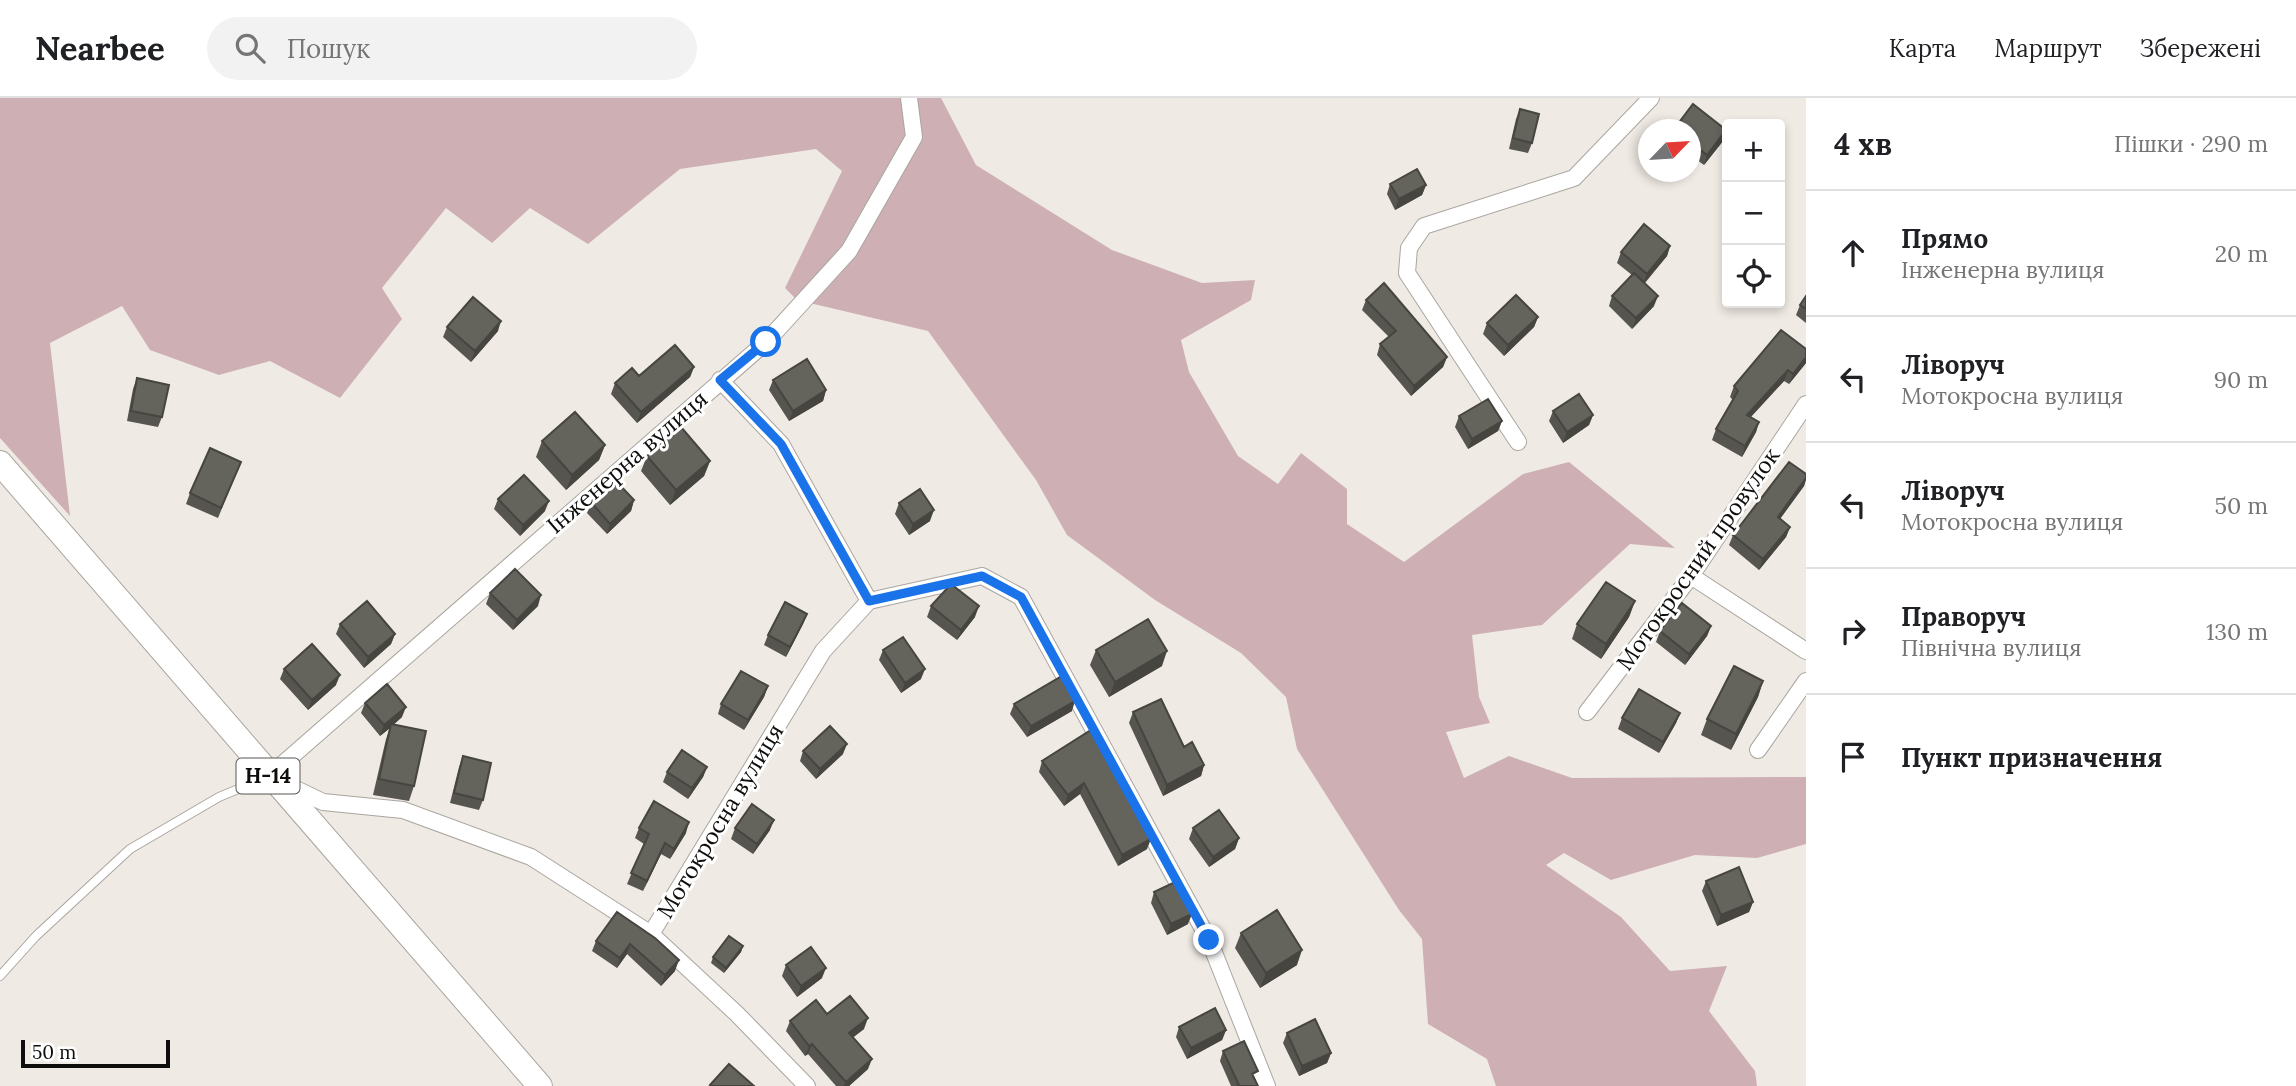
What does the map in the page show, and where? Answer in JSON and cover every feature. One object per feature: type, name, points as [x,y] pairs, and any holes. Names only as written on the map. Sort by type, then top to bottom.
[{"type":"main road","name":"Н-14","points":[[0,463],[540,1086]]},
{"type":"street","name":"Інженерна вулиця","points":[[269,776],[766,342],[849,251],[914,137],[909,98]]},
{"type":"street","points":[[1518,442],[1407,273],[1409,248],[1424,226],[1574,178],[1651,98]]},
{"type":"street","points":[[720,380],[781,444],[869,601],[982,576],[1021,597],[1209,940],[1267,1086]]},
{"type":"street","name":"Мотокросний провулок","points":[[1587,712],[1691,576],[1806,404]]},
{"type":"street","points":[[1691,576],[1806,651]]},
{"type":"street","name":"Мотокросна вулиця","points":[[807,1086],[737,1014],[651,934],[823,651],[869,601]]},
{"type":"street","points":[[1758,750],[1806,681]]},
{"type":"street","points":[[269,776],[323,802],[403,810],[531,857],[651,934]]},
{"type":"lane","points":[[0,976],[36,936],[130,849],[219,797],[269,776]]},
{"type":"shaded area","points":[[0,98],[941,98],[976,165],[1112,250],[1202,283],[1255,280],[1251,300],[1181,340],[1189,372],[1238,456],[1278,484],[1301,453],[1347,489],[1347,524],[1404,562],[1523,474],[1569,462],[1675,548],[1630,544],[1542,625],[1472,635],[1479,697],[1490,723],[1446,732],[1464,778],[1509,756],[1572,778],[1806,777],[1806,844],[1757,858],[1695,855],[1611,880],[1564,853],[1546,865],[1621,917],[1670,971],[1727,966],[1709,1011],[1755,1071],[1757,1086],[1496,1086],[1487,1059],[1428,1024],[1422,939],[1399,910],[1297,749],[1286,697],[1241,653],[1155,600],[1067,535],[1036,480],[928,331],[797,300],[785,288],[842,171],[816,149],[680,169],[588,244],[530,208],[492,243],[446,208],[382,288],[402,319],[340,398],[270,361],[219,375],[150,350],[122,306],[50,343],[70,516],[0,438]]},
{"type":"building","points":[[1693,104],[1722,127],[1722,135],[1707,155],[1701,150],[1701,119],[1682,119]]},
{"type":"building","points":[[1520,109],[1539,114],[1532,143],[1513,138]]},
{"type":"building","points":[[1417,169],[1426,185],[1399,199],[1390,184]]},
{"type":"building","points":[[1644,224],[1670,246],[1647,274],[1621,252]]},
{"type":"building","points":[[1634,273],[1658,296],[1636,318],[1612,296]]},
{"type":"building","points":[[1384,283],[1447,357],[1414,386],[1380,344],[1396,331],[1366,300]]},
{"type":"building","points":[[1516,295],[1538,317],[1508,345],[1487,323]]},
{"type":"building","points":[[1806,296],[1806,309],[1800,305]]},
{"type":"building","points":[[473,297],[501,321],[475,351],[447,327]]},
{"type":"building","points":[[1781,330],[1806,349],[1806,357],[1793,374],[1788,370],[1747,415],[1759,422],[1745,446],[1716,429],[1738,391],[1734,386]]},
{"type":"building","points":[[675,345],[694,367],[641,412],[615,383],[632,368],[639,376]]},
{"type":"building","points":[[807,359],[826,390],[793,411],[773,380]]},
{"type":"building","points":[[137,378],[169,385],[162,417],[131,411]]},
{"type":"building","points":[[1579,394],[1593,415],[1567,432],[1553,411]]},
{"type":"building","points":[[1488,399],[1502,421],[1472,439],[1459,416]]},
{"type":"building","points":[[575,412],[605,445],[572,475],[542,441]]},
{"type":"building","points":[[681,427],[710,461],[676,490],[647,456]]},
{"type":"building","points":[[210,448],[241,462],[221,508],[190,493]]},
{"type":"building","points":[[1789,462],[1806,474],[1806,478],[1778,517],[1790,527],[1763,559],[1733,535]]},
{"type":"building","points":[[524,475],[549,501],[523,525],[498,499]]},
{"type":"building","points":[[615,480],[634,500],[610,524],[591,502]]},
{"type":"building","points":[[920,489],[934,510],[913,524],[899,503]]},
{"type":"building","points":[[515,569],[541,595],[517,620],[490,593]]},
{"type":"building","points":[[1606,582],[1635,601],[1606,644],[1577,624]]},
{"type":"building","points":[[951,584],[979,606],[961,630],[931,606]]},
{"type":"building","points":[[367,601],[395,634],[368,657],[340,624]]},
{"type":"building","points":[[785,602],[807,614],[790,647],[768,635]]},
{"type":"building","points":[[1682,603],[1711,626],[1689,654],[1660,631]]},
{"type":"building","points":[[1148,619],[1167,651],[1115,682],[1096,650]]},
{"type":"building","points":[[903,637],[925,669],[905,683],[883,650]]},
{"type":"building","points":[[312,644],[340,675],[312,700],[284,669]]},
{"type":"building","points":[[1734,666],[1763,681],[1736,734],[1707,719]]},
{"type":"building","points":[[741,671],[768,686],[748,720],[721,704]]},
{"type":"building","points":[[1062,676],[1075,701],[1031,726],[1014,704]]},
{"type":"building","points":[[387,684],[406,707],[384,725],[365,703]]},
{"type":"building","points":[[1639,689],[1680,713],[1663,742],[1622,718]]},
{"type":"building","points":[[1161,699],[1184,747],[1192,742],[1204,765],[1167,785],[1133,712]]},
{"type":"building","points":[[391,724],[426,731],[414,786],[379,779]]},
{"type":"building","points":[[830,726],[847,744],[820,769],[803,751]]},
{"type":"building","points":[[1091,730],[1151,839],[1122,855],[1084,783],[1068,795],[1042,761]]},
{"type":"building","points":[[682,750],[707,767],[692,788],[667,772]]},
{"type":"building","points":[[463,756],[491,763],[483,800],[454,793]]},
{"type":"building","points":[[654,801],[689,822],[674,849],[665,843],[647,881],[631,873],[649,834],[639,828]]},
{"type":"building","points":[[752,804],[774,820],[757,844],[735,828]]},
{"type":"building","points":[[1219,810],[1239,838],[1213,857],[1193,828]]},
{"type":"building","points":[[1739,867],[1753,902],[1721,915],[1706,881]]},
{"type":"building","points":[[1175,882],[1192,914],[1171,924],[1154,892]]},
{"type":"building","points":[[1277,910],[1302,950],[1266,973],[1241,933]]},
{"type":"building","points":[[617,912],[655,938],[679,960],[665,975],[630,944],[620,958],[596,941]]},
{"type":"building","points":[[729,936],[743,946],[726,968],[713,957]]},
{"type":"building","points":[[811,947],[826,968],[801,986],[786,965]]},
{"type":"building","points":[[850,996],[868,1018],[849,1033],[872,1059],[846,1082],[812,1044],[809,1046],[790,1021],[816,1000],[827,1014]]},
{"type":"building","points":[[1215,1008],[1226,1030],[1191,1048],[1179,1027]]},
{"type":"building","points":[[1315,1019],[1331,1053],[1302,1066],[1287,1033]]},
{"type":"building","points":[[1244,1041],[1258,1071],[1252,1074],[1258,1086],[1237,1086],[1239,1085],[1223,1051]]},
{"type":"building","points":[[729,1064],[754,1086],[710,1085]]},
{"type":"route","points":[[766,342],[720,380],[781,444],[869,601],[982,576],[1021,597],[1209,940]]}]
